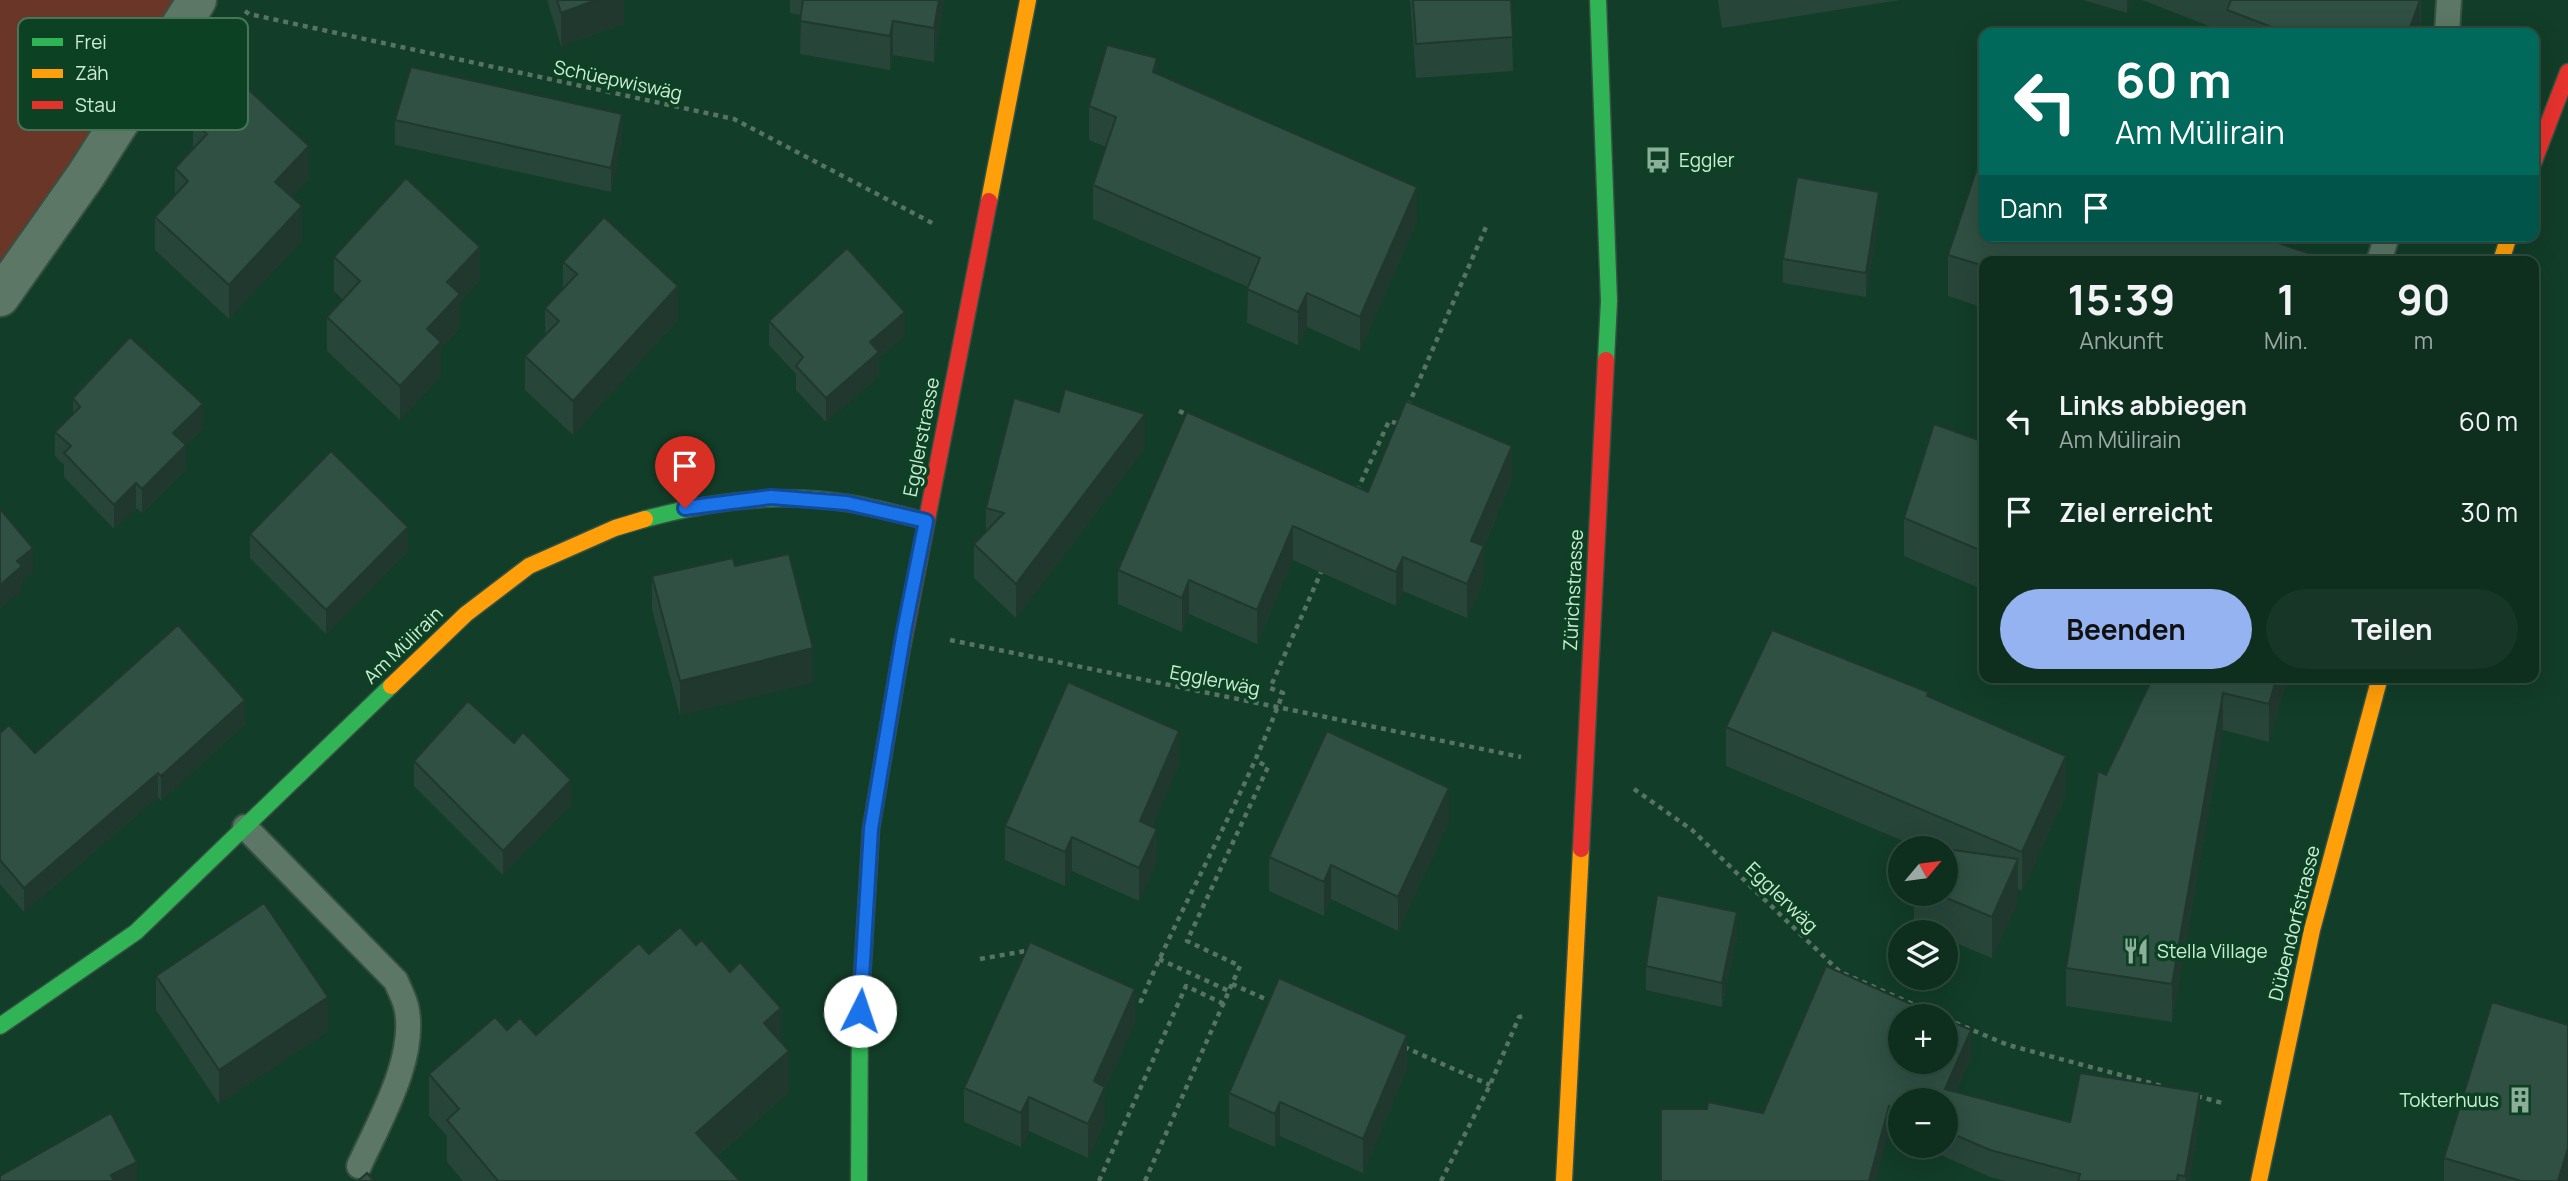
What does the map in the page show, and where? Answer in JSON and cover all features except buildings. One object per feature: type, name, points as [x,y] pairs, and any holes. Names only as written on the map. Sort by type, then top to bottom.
[{"type":"street","points":[[186,18],[197,0]]},
{"type":"street","name":"Egglerstrasse","points":[[859,1181],[860,1011],[871,829],[904,631],[1028,0]]},
{"type":"street","name":"Zürichstrasse","points":[[1564,1181],[1609,301],[1598,0]]},
{"type":"street","points":[[2539,148],[2568,72]]},
{"type":"street","points":[[0,297],[115,130]]},
{"type":"street","name":"Am Mülirain","points":[[0,1026],[136,932],[466,614],[529,566],[615,528],[685,508],[771,497],[847,503],[926,521]]},
{"type":"street","name":"Dübendorfstrasse","points":[[2259,1181],[2312,930],[2378,683]]},
{"type":"lane","points":[[2447,28],[2449,0]]},
{"type":"lane","points":[[245,827],[396,981],[406,1007],[408,1042],[398,1076],[359,1166]]},
{"type":"path","name":"Schüepwiswäg","points":[[239,7],[249,14],[296,25],[734,120],[980,248]]},
{"type":"path","points":[[1356,494],[1389,421],[1400,425],[1486,227]]},
{"type":"path","points":[[1179,411],[1192,417]]},
{"type":"path","points":[[1129,996],[1141,1002],[1159,959],[1256,761],[1283,693],[1270,688],[1324,566]]},
{"type":"path","name":"Egglerwäg","points":[[904,631],[1521,757]]},
{"type":"path","points":[[1145,1181],[1240,966],[1187,941],[1268,767],[1256,761]]},
{"type":"path","name":"Egglerwäg","points":[[1626,783],[1692,830],[1840,972],[1912,1004]]},
{"type":"path","points":[[980,959],[1031,949],[1043,955]]},
{"type":"path","points":[[1159,959],[1229,991]]},
{"type":"path","points":[[1232,984],[1280,1005]]},
{"type":"path","points":[[1099,1181],[1186,986],[1224,1004]]},
{"type":"path","name":"Egglerwäg","points":[[1958,1024],[2008,1045],[2166,1087]]},
{"type":"path","points":[[1401,1045],[1490,1085],[1441,1181]]},
{"type":"path","points":[[2192,1094],[2271,1115]]},
{"type":"shaded area","points":[[0,0],[197,0],[185,18],[18,18],[18,130],[111,130],[0,297]]},
{"type":"traffic: fast","points":[[1598,0],[1609,301],[1606,360]]},
{"type":"traffic: fast","points":[[645,519],[720,503],[796,498],[857,505],[926,521]]},
{"type":"traffic: fast","points":[[859,1181],[860,1011],[871,829],[899,663]]},
{"type":"traffic: fast","points":[[0,1026],[136,932],[391,686]]},
{"type":"traffic: slow","points":[[989,201],[1028,0]]},
{"type":"traffic: slow","points":[[2503,256],[2507,242]]},
{"type":"traffic: slow","points":[[391,686],[466,614],[529,566],[615,528],[645,519]]},
{"type":"traffic: slow","points":[[2259,1181],[2312,930],[2378,683]]},
{"type":"traffic: slow","points":[[1564,1181],[1581,849]]},
{"type":"traffic: jam","points":[[2539,148],[2568,72]]},
{"type":"traffic: jam","points":[[899,663],[989,201]]},
{"type":"traffic: jam","points":[[1581,849],[1606,360]]},
{"type":"place","name":"Eggler","points":[[1658,160]]},
{"type":"place","name":"Stella Village","points":[[2136,951]]},
{"type":"place","name":"Tokterhuus","points":[[2520,1100]]},
{"type":"route","points":[[685,508],[771,497],[847,503],[926,521],[904,631],[871,829],[860,1011]]}]
